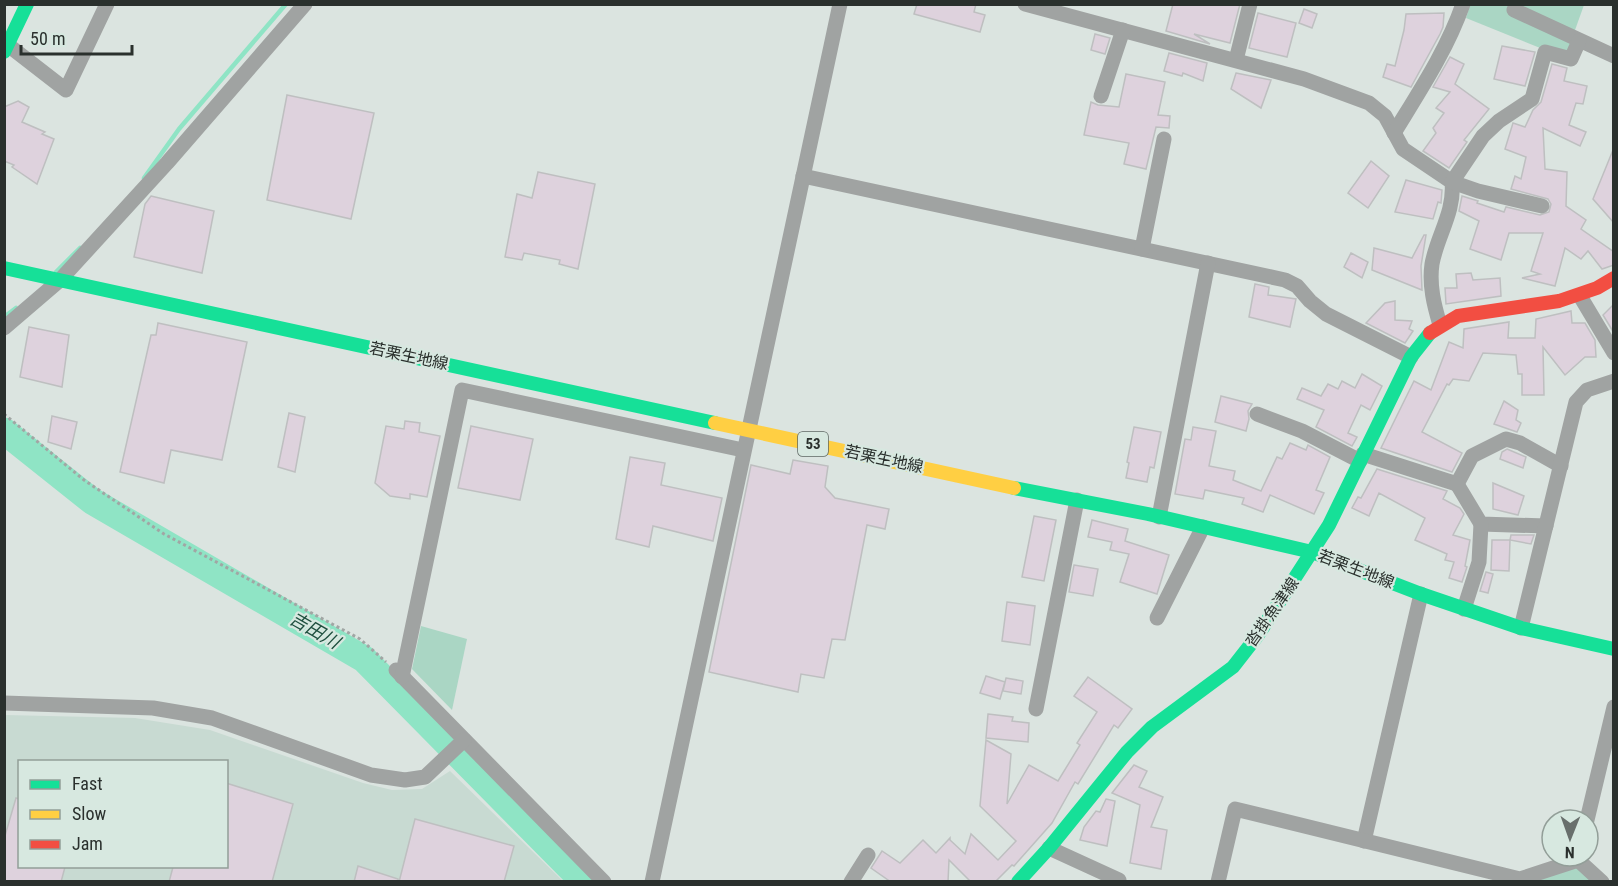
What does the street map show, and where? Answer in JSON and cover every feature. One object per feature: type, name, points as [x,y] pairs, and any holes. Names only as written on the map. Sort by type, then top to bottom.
[{"type":"main road","points":[[6,48],[27,4]]},
{"type":"main road","name":"若栗生地線","points":[[4,268],[1312,552],[1421,594],[1521,628],[1614,649]]},
{"type":"main road","name":"沓掛魚津線","points":[[1018,882],[1049,848],[1127,752],[1152,727],[1233,667],[1258,635],[1329,525],[1411,357],[1428,334],[1458,316],[1580,296],[1600,288],[1614,278]]},
{"type":"street","points":[[6,48],[66,90],[107,4]]},
{"type":"street","points":[[4,328],[60,280],[167,163],[305,4]]},
{"type":"street","points":[[652,882],[840,4]]},
{"type":"street","points":[[1025,4],[1304,79],[1369,103],[1385,116],[1403,149],[1452,182],[1478,191],[1542,206]]},
{"type":"street","points":[[1236,60],[1250,4]]},
{"type":"street","points":[[1394,133],[1425,82],[1457,21],[1463,4]]},
{"type":"street","points":[[1514,10],[1614,56]]},
{"type":"street","points":[[1101,96],[1123,30]]},
{"type":"street","points":[[1440,325],[1432,300],[1432,264],[1454,197],[1452,182],[1483,136],[1499,121],[1532,99],[1545,52],[1571,59],[1579,41]]},
{"type":"street","points":[[1142,249],[1164,139]]},
{"type":"street","points":[[803,176],[1285,280],[1297,286],[1326,314],[1411,357]]},
{"type":"street","points":[[1159,517],[1208,263]]},
{"type":"street","points":[[1580,296],[1614,353]]},
{"type":"street","points":[[1521,628],[1576,402],[1587,390],[1614,381]]},
{"type":"street","points":[[604,882],[398,673],[462,390],[743,450]]},
{"type":"street","points":[[1257,414],[1361,457],[1457,484],[1481,525],[1479,562],[1464,609]]},
{"type":"street","points":[[1457,484],[1472,456],[1506,439],[1520,443],[1561,466]]},
{"type":"street","points":[[1036,709],[1077,500]]},
{"type":"street","points":[[1481,525],[1546,526]]},
{"type":"street","points":[[1158,618],[1203,527]]},
{"type":"street","points":[[1364,841],[1421,594]]},
{"type":"street","points":[[4,703],[153,708],[212,718],[371,775],[405,780],[425,777],[464,740]]},
{"type":"street","points":[[1590,808],[1614,707]]},
{"type":"street","points":[[1218,882],[1234,809],[1520,879],[1551,868]]},
{"type":"street","points":[[1049,848],[1119,880]]},
{"type":"street","points":[[851,882],[868,855]]},
{"type":"street","points":[[1589,868],[1602,882]]},
{"type":"path","points":[[4,414],[84,480],[164,534],[360,639],[398,673]]},
{"type":"shaded area","points":[[5,715],[135,718],[210,730],[363,783],[392,790],[422,789],[450,771],[563,881],[5,882]]},
{"type":"green space","points":[[1470,5],[1584,5],[1565,58],[1466,18]]},
{"type":"green space","points":[[421,626],[467,639],[452,710],[412,669]]},
{"type":"green space","points":[[1577,868],[1592,882],[1531,882]]},
{"type":"building","points":[[917,4],[976,4],[974,12],[985,15],[980,32],[914,14]]},
{"type":"building","points":[[1173,4],[1240,4],[1230,43],[1194,34],[1210,44],[1166,31]]},
{"type":"building","points":[[1304,9],[1317,14],[1312,28],[1299,23]]},
{"type":"building","points":[[1258,13],[1296,23],[1287,57],[1249,48]]},
{"type":"building","points":[[1444,13],[1440,34],[1411,87],[1383,77],[1387,64],[1395,66],[1406,14]]},
{"type":"building","points":[[1095,34],[1110,38],[1105,54],[1091,50]]},
{"type":"building","points":[[1502,46],[1535,52],[1525,86],[1494,79]]},
{"type":"building","points":[[1169,53],[1207,63],[1203,81],[1183,73],[1182,76],[1164,71]]},
{"type":"building","points":[[1450,57],[1464,64],[1455,84],[1489,109],[1464,140],[1467,142],[1449,168],[1423,151],[1436,133],[1433,128],[1444,113],[1436,108],[1450,92],[1433,87]]},
{"type":"building","points":[[1552,64],[1567,68],[1564,81],[1587,86],[1583,104],[1576,103],[1569,125],[1586,132],[1580,146],[1543,128],[1545,169],[1567,172],[1566,206],[1586,220],[1581,229],[1614,252],[1614,265],[1602,269],[1588,251],[1581,259],[1565,248],[1555,286],[1522,278],[1540,274],[1531,271],[1543,233],[1509,233],[1501,260],[1470,249],[1479,221],[1459,211],[1462,196],[1504,212],[1506,207],[1540,215],[1549,212],[1551,204],[1548,199],[1511,189],[1515,176],[1521,179],[1526,157],[1505,149],[1513,123],[1525,127],[1533,110],[1541,102]]},
{"type":"building","points":[[1236,73],[1271,80],[1261,108],[1231,89]]},
{"type":"building","points":[[1126,74],[1165,82],[1158,115],[1170,116],[1169,128],[1156,127],[1146,169],[1124,164],[1129,143],[1084,135],[1091,102],[1119,107]]},
{"type":"building","points":[[287,95],[374,113],[351,219],[267,200]]},
{"type":"building","points":[[18,101],[29,107],[22,122],[45,132],[42,134],[54,139],[37,184],[12,167],[14,165],[4,161],[4,107]]},
{"type":"building","points":[[1614,150],[1614,223],[1593,199]]},
{"type":"building","points":[[1371,161],[1389,176],[1368,208],[1348,193]]},
{"type":"building","points":[[538,172],[595,184],[578,269],[559,264],[560,260],[524,253],[522,260],[505,257],[517,194],[532,198]]},
{"type":"building","points":[[1406,180],[1442,190],[1441,203],[1438,202],[1433,219],[1395,212]]},
{"type":"building","points":[[151,196],[214,211],[202,273],[134,257],[145,204]]},
{"type":"building","points":[[1426,235],[1421,266],[1422,290],[1372,270],[1374,248],[1412,258]]},
{"type":"building","points":[[1351,253],[1368,262],[1362,278],[1344,267]]},
{"type":"building","points":[[1471,273],[1473,280],[1500,278],[1501,296],[1446,304],[1445,288],[1457,288],[1456,274]]},
{"type":"building","points":[[1255,284],[1269,287],[1268,295],[1296,299],[1290,327],[1249,317]]},
{"type":"building","points":[[1395,301],[1395,320],[1412,321],[1409,329],[1413,331],[1405,343],[1366,323],[1385,303]]},
{"type":"building","points":[[1614,304],[1614,333],[1603,315]]},
{"type":"building","points":[[1571,311],[1572,323],[1585,323],[1595,340],[1596,357],[1585,357],[1565,375],[1543,347],[1544,395],[1522,395],[1522,374],[1518,374],[1516,355],[1483,353],[1469,381],[1453,379],[1449,385],[1447,384],[1422,432],[1462,453],[1452,472],[1381,448],[1414,381],[1431,390],[1449,342],[1463,348],[1464,329],[1509,322],[1508,338],[1535,338],[1536,319]]},
{"type":"building","points":[[158,323],[247,342],[222,460],[171,450],[164,483],[120,472],[151,335],[156,335]]},
{"type":"building","points":[[29,327],[69,335],[62,387],[20,377]]},
{"type":"building","points":[[1362,374],[1382,386],[1370,410],[1361,405],[1348,433],[1357,437],[1352,446],[1316,427],[1324,410],[1297,399],[1302,388],[1321,396],[1328,384],[1338,389],[1342,381],[1355,388]]},
{"type":"building","points":[[1221,396],[1252,404],[1248,411],[1246,431],[1215,422]]},
{"type":"building","points":[[1504,401],[1518,410],[1516,420],[1521,423],[1517,432],[1494,424]]},
{"type":"building","points":[[289,413],[305,417],[295,472],[278,467]]},
{"type":"building","points":[[52,416],[77,422],[71,449],[48,442]]},
{"type":"building","points":[[405,421],[420,423],[419,432],[440,436],[427,497],[410,494],[410,499],[390,496],[375,483],[386,426],[404,429]]},
{"type":"building","points":[[471,426],[533,439],[520,500],[458,488]]},
{"type":"building","points":[[1134,427],[1161,432],[1154,468],[1150,467],[1147,482],[1126,478]]},
{"type":"building","points":[[1193,427],[1216,431],[1209,466],[1235,471],[1233,480],[1261,491],[1277,457],[1282,459],[1290,443],[1306,450],[1308,445],[1330,457],[1316,490],[1324,493],[1314,514],[1270,495],[1263,512],[1242,504],[1244,498],[1205,490],[1203,499],[1175,494],[1185,439],[1191,440]]},
{"type":"building","points":[[1507,449],[1526,457],[1523,468],[1500,459],[1502,452]]},
{"type":"building","points":[[630,457],[665,463],[661,485],[722,498],[713,541],[653,526],[649,547],[616,539]]},
{"type":"building","points":[[793,460],[828,466],[825,487],[835,498],[889,509],[885,529],[867,525],[845,640],[832,639],[824,678],[801,674],[798,692],[709,672],[751,465],[790,474]]},
{"type":"building","points":[[1377,469],[1447,491],[1443,499],[1460,508],[1464,514],[1453,535],[1470,540],[1465,566],[1467,567],[1462,582],[1449,578],[1454,562],[1445,560],[1447,554],[1415,540],[1425,518],[1379,493],[1369,516],[1352,508],[1358,497],[1361,498]]},
{"type":"building","points":[[1493,483],[1524,496],[1518,515],[1493,509]]},
{"type":"building","points":[[1034,516],[1056,520],[1044,581],[1022,577]]},
{"type":"building","points":[[1092,520],[1128,529],[1125,541],[1169,555],[1157,594],[1120,582],[1129,554],[1110,550],[1112,542],[1088,537]]},
{"type":"building","points":[[1511,535],[1534,535],[1531,544],[1510,540]]},
{"type":"building","points":[[1492,540],[1510,540],[1509,571],[1491,570]]},
{"type":"building","points":[[1074,565],[1098,569],[1093,596],[1069,592]]},
{"type":"building","points":[[1486,572],[1493,574],[1488,593],[1480,591]]},
{"type":"building","points":[[1007,602],[1035,606],[1030,645],[1002,641]]},
{"type":"building","points":[[986,676],[1005,682],[1000,699],[980,693]]},
{"type":"building","points":[[1088,677],[1132,709],[1118,728],[1114,725],[1078,784],[1075,782],[1052,823],[1014,866],[1012,865],[995,882],[971,882],[949,860],[948,882],[891,882],[871,868],[882,851],[900,863],[923,840],[936,853],[950,838],[965,854],[971,834],[998,860],[1016,841],[980,806],[986,740],[1011,754],[1007,804],[1029,765],[1058,781],[1080,745],[1077,743],[1097,712],[1074,696]]},
{"type":"building","points":[[1006,678],[1023,681],[1021,694],[1003,691]]},
{"type":"building","points":[[988,714],[1013,717],[1012,721],[1029,723],[1028,742],[986,738]]},
{"type":"building","points":[[1134,765],[1147,771],[1139,787],[1163,797],[1151,827],[1167,830],[1161,869],[1130,863],[1140,805],[1112,793]]},
{"type":"building","points":[[228,784],[293,804],[272,882],[169,882],[173,868],[228,868]]},
{"type":"building","points":[[16,798],[18,798],[18,868],[65,868],[61,882],[4,882],[4,839]]},
{"type":"building","points":[[1106,799],[1115,801],[1107,846],[1080,840],[1084,827],[1096,811],[1100,812]]},
{"type":"building","points":[[415,819],[514,846],[504,882],[399,882]]},
{"type":"building","points":[[358,866],[398,879],[398,882],[354,882]]},
{"type":"waterway","points":[[144,178],[179,129],[286,4]]},
{"type":"waterway","points":[[56,272],[80,248]]},
{"type":"waterway","points":[[4,317],[16,308]]},
{"type":"waterway","name":"吉田川","points":[[4,431],[92,501],[364,659],[584,882]]},
{"type":"traffic: fast","points":[[4,52],[27,4]]},
{"type":"traffic: fast","points":[[4,268],[715,423]]},
{"type":"traffic: fast","points":[[1018,882],[1049,848],[1127,752],[1152,727],[1233,667],[1258,635],[1329,525],[1411,357],[1430,333]]},
{"type":"traffic: fast","points":[[1014,488],[1148,514],[1312,552],[1421,594],[1521,628],[1614,649]]},
{"type":"traffic: slow","points":[[715,423],[1014,488]]},
{"type":"traffic: jam","points":[[1430,333],[1458,316],[1559,301],[1597,288],[1614,278]]}]
